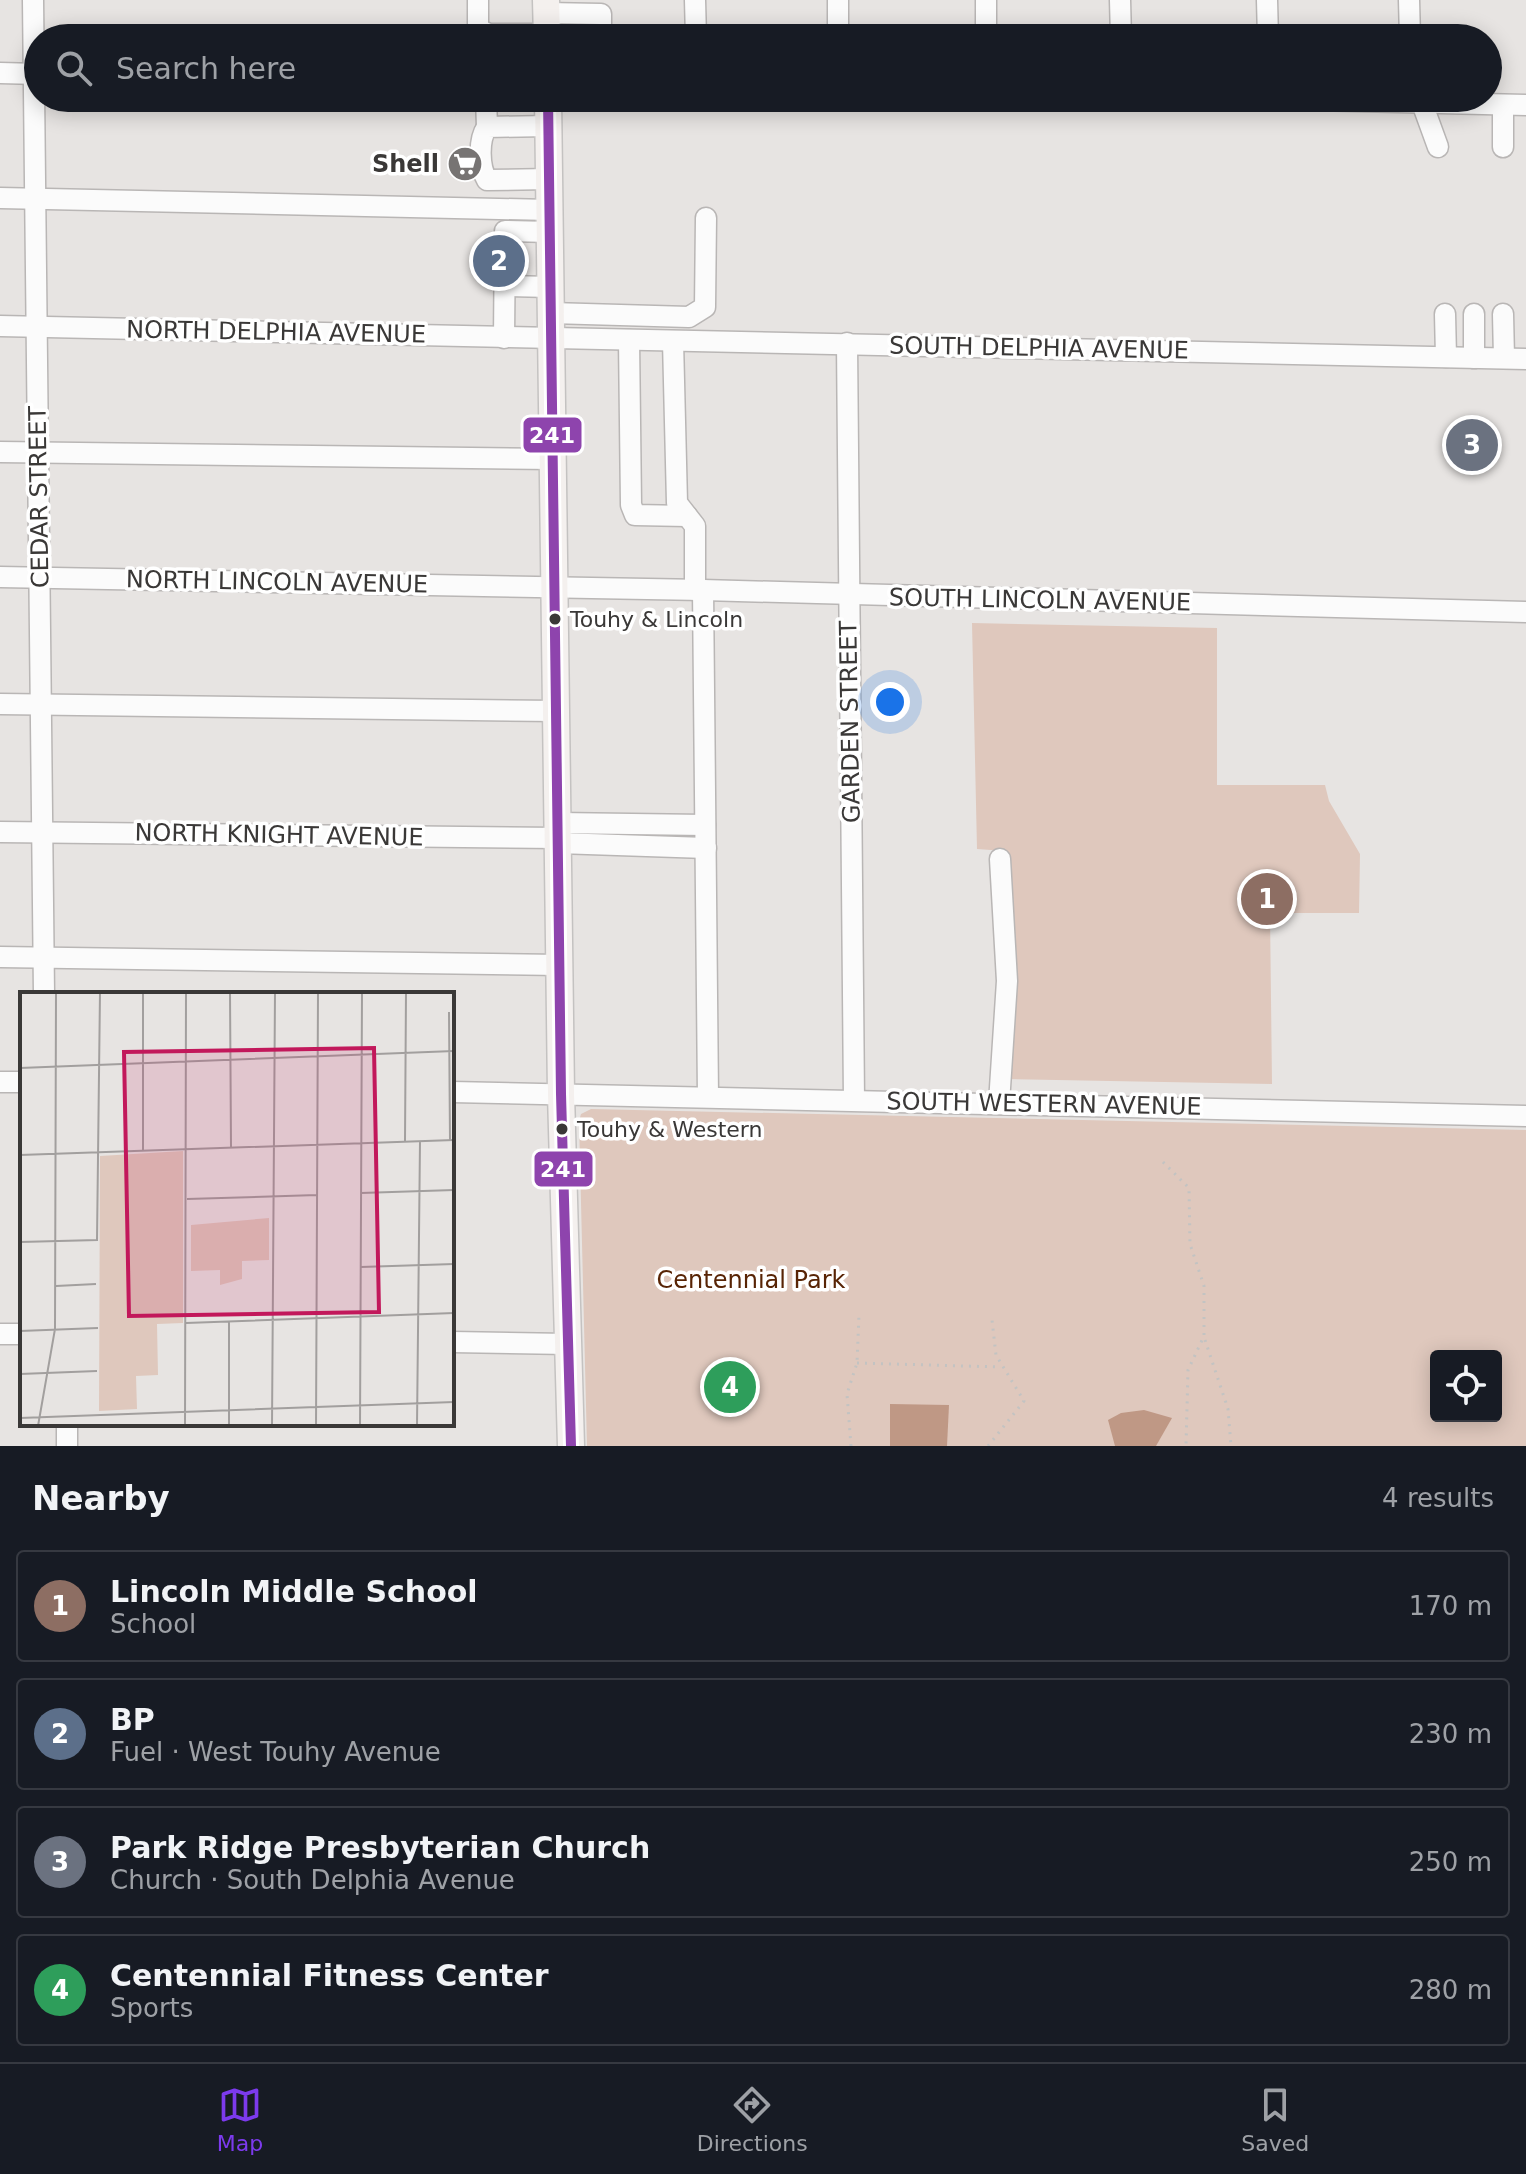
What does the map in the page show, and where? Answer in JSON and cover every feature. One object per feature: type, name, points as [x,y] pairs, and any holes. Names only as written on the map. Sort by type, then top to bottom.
[{"type":"main road","points":[[548,112],[561,1094],[571,1446]]},
{"type":"street","name":"CEDAR STREET","points":[[33,0],[34,24]]},
{"type":"street","points":[[478,0],[478,24]]},
{"type":"street","points":[[695,0],[696,24]]},
{"type":"street","points":[[838,0],[838,24]]},
{"type":"street","points":[[986,0],[986,24]]},
{"type":"street","points":[[1120,0],[1121,24]]},
{"type":"street","points":[[1267,0],[1268,24]]},
{"type":"street","points":[[1409,0],[1410,24]]},
{"type":"street","points":[[547,21],[601,14],[601,24]]},
{"type":"street","points":[[0,73],[24,74]]},
{"type":"street","points":[[1503,147],[1503,105],[1526,105]]},
{"type":"street","name":"CEDAR STREET","points":[[36,112],[44,992]]},
{"type":"street","points":[[486,112],[487,127],[481,135],[482,171],[487,180],[549,179]]},
{"type":"street","points":[[1420,112],[1438,147]]},
{"type":"street","points":[[487,127],[548,126]]},
{"type":"street","points":[[0,198],[549,221]]},
{"type":"street","points":[[706,218],[706,341]]},
{"type":"street","points":[[504,338],[505,231],[549,221]]},
{"type":"street","points":[[504,286],[551,313],[689,317],[705,307]]},
{"type":"street","name":"NORTH DELPHIA AVENUE","points":[[0,326],[504,338],[551,313]]},
{"type":"street","name":"SOUTH DELPHIA AVENUE","points":[[551,313],[629,340],[1526,359]]},
{"type":"street","points":[[1445,314],[1446,357]]},
{"type":"street","points":[[1474,314],[1474,358]]},
{"type":"street","points":[[1503,314],[1504,358]]},
{"type":"street","points":[[629,340],[631,505],[635,515],[687,516]]},
{"type":"street","points":[[673,341],[677,503],[695,526],[699,590],[706,848],[708,1097]]},
{"type":"street","name":"GARDEN STREET","points":[[847,343],[854,1100]]},
{"type":"street","points":[[0,452],[553,459]]},
{"type":"street","name":"NORTH LINCOLN AVENUE","points":[[0,577],[555,588]]},
{"type":"street","name":"SOUTH LINCOLN AVENUE","points":[[555,588],[1526,612]]},
{"type":"street","points":[[0,704],[556,711]]},
{"type":"street","points":[[558,835],[705,825]]},
{"type":"street","name":"NORTH KNIGHT AVENUE","points":[[0,832],[558,835]]},
{"type":"street","points":[[558,835],[706,848]]},
{"type":"street","points":[[999,1103],[1007,981],[1000,859]]},
{"type":"street","points":[[0,957],[560,965]]},
{"type":"street","name":"SOUTH WESTERN AVENUE","points":[[454,1092],[1526,1116]]},
{"type":"street","points":[[454,1342],[568,1344]]},
{"type":"path","points":[[1163,1162],[1185,1180],[1192,1197],[1190,1244],[1203,1278],[1204,1336],[1228,1409],[1231,1446]]},
{"type":"path","points":[[851,1446],[847,1394],[857,1363],[859,1315]]},
{"type":"path","points":[[988,1446],[1024,1401],[996,1355],[992,1320]]},
{"type":"path","points":[[1186,1446],[1188,1370],[1204,1336]]},
{"type":"path","points":[[857,1363],[1002,1367]]},
{"type":"green space","points":[[972,623],[1217,628],[1217,785],[1325,785],[1329,801],[1360,854],[1359,913],[1270,913],[1272,1084],[1005,1079],[1005,851],[977,849]]},
{"type":"green space","name":"Centennial Park","points":[[591,1109],[1526,1130],[1526,1446],[587,1446],[581,1114]]},
{"type":"shaded area","points":[[890,1404],[949,1405],[947,1446],[890,1446]]},
{"type":"shaded area","points":[[1144,1410],[1172,1418],[1156,1446],[1115,1446],[1108,1420],[1121,1413]]},
{"type":"transit line","name":"241","points":[[548,112],[561,1094],[571,1446]]},
{"type":"place","name":"Shell","points":[[465,164]]},
{"type":"place","name":"BP","points":[[499,261]]},
{"type":"place","name":"Park Ridge Presbyterian Church","points":[[1472,445]]},
{"type":"place","name":"Touhy & Lincoln","points":[[555,619]]},
{"type":"place","name":"Lincoln Middle School","points":[[1267,899]]},
{"type":"place","name":"Touhy & Western","points":[[562,1129]]},
{"type":"place","name":"Centennial Fitness Center","points":[[730,1387]]}]
